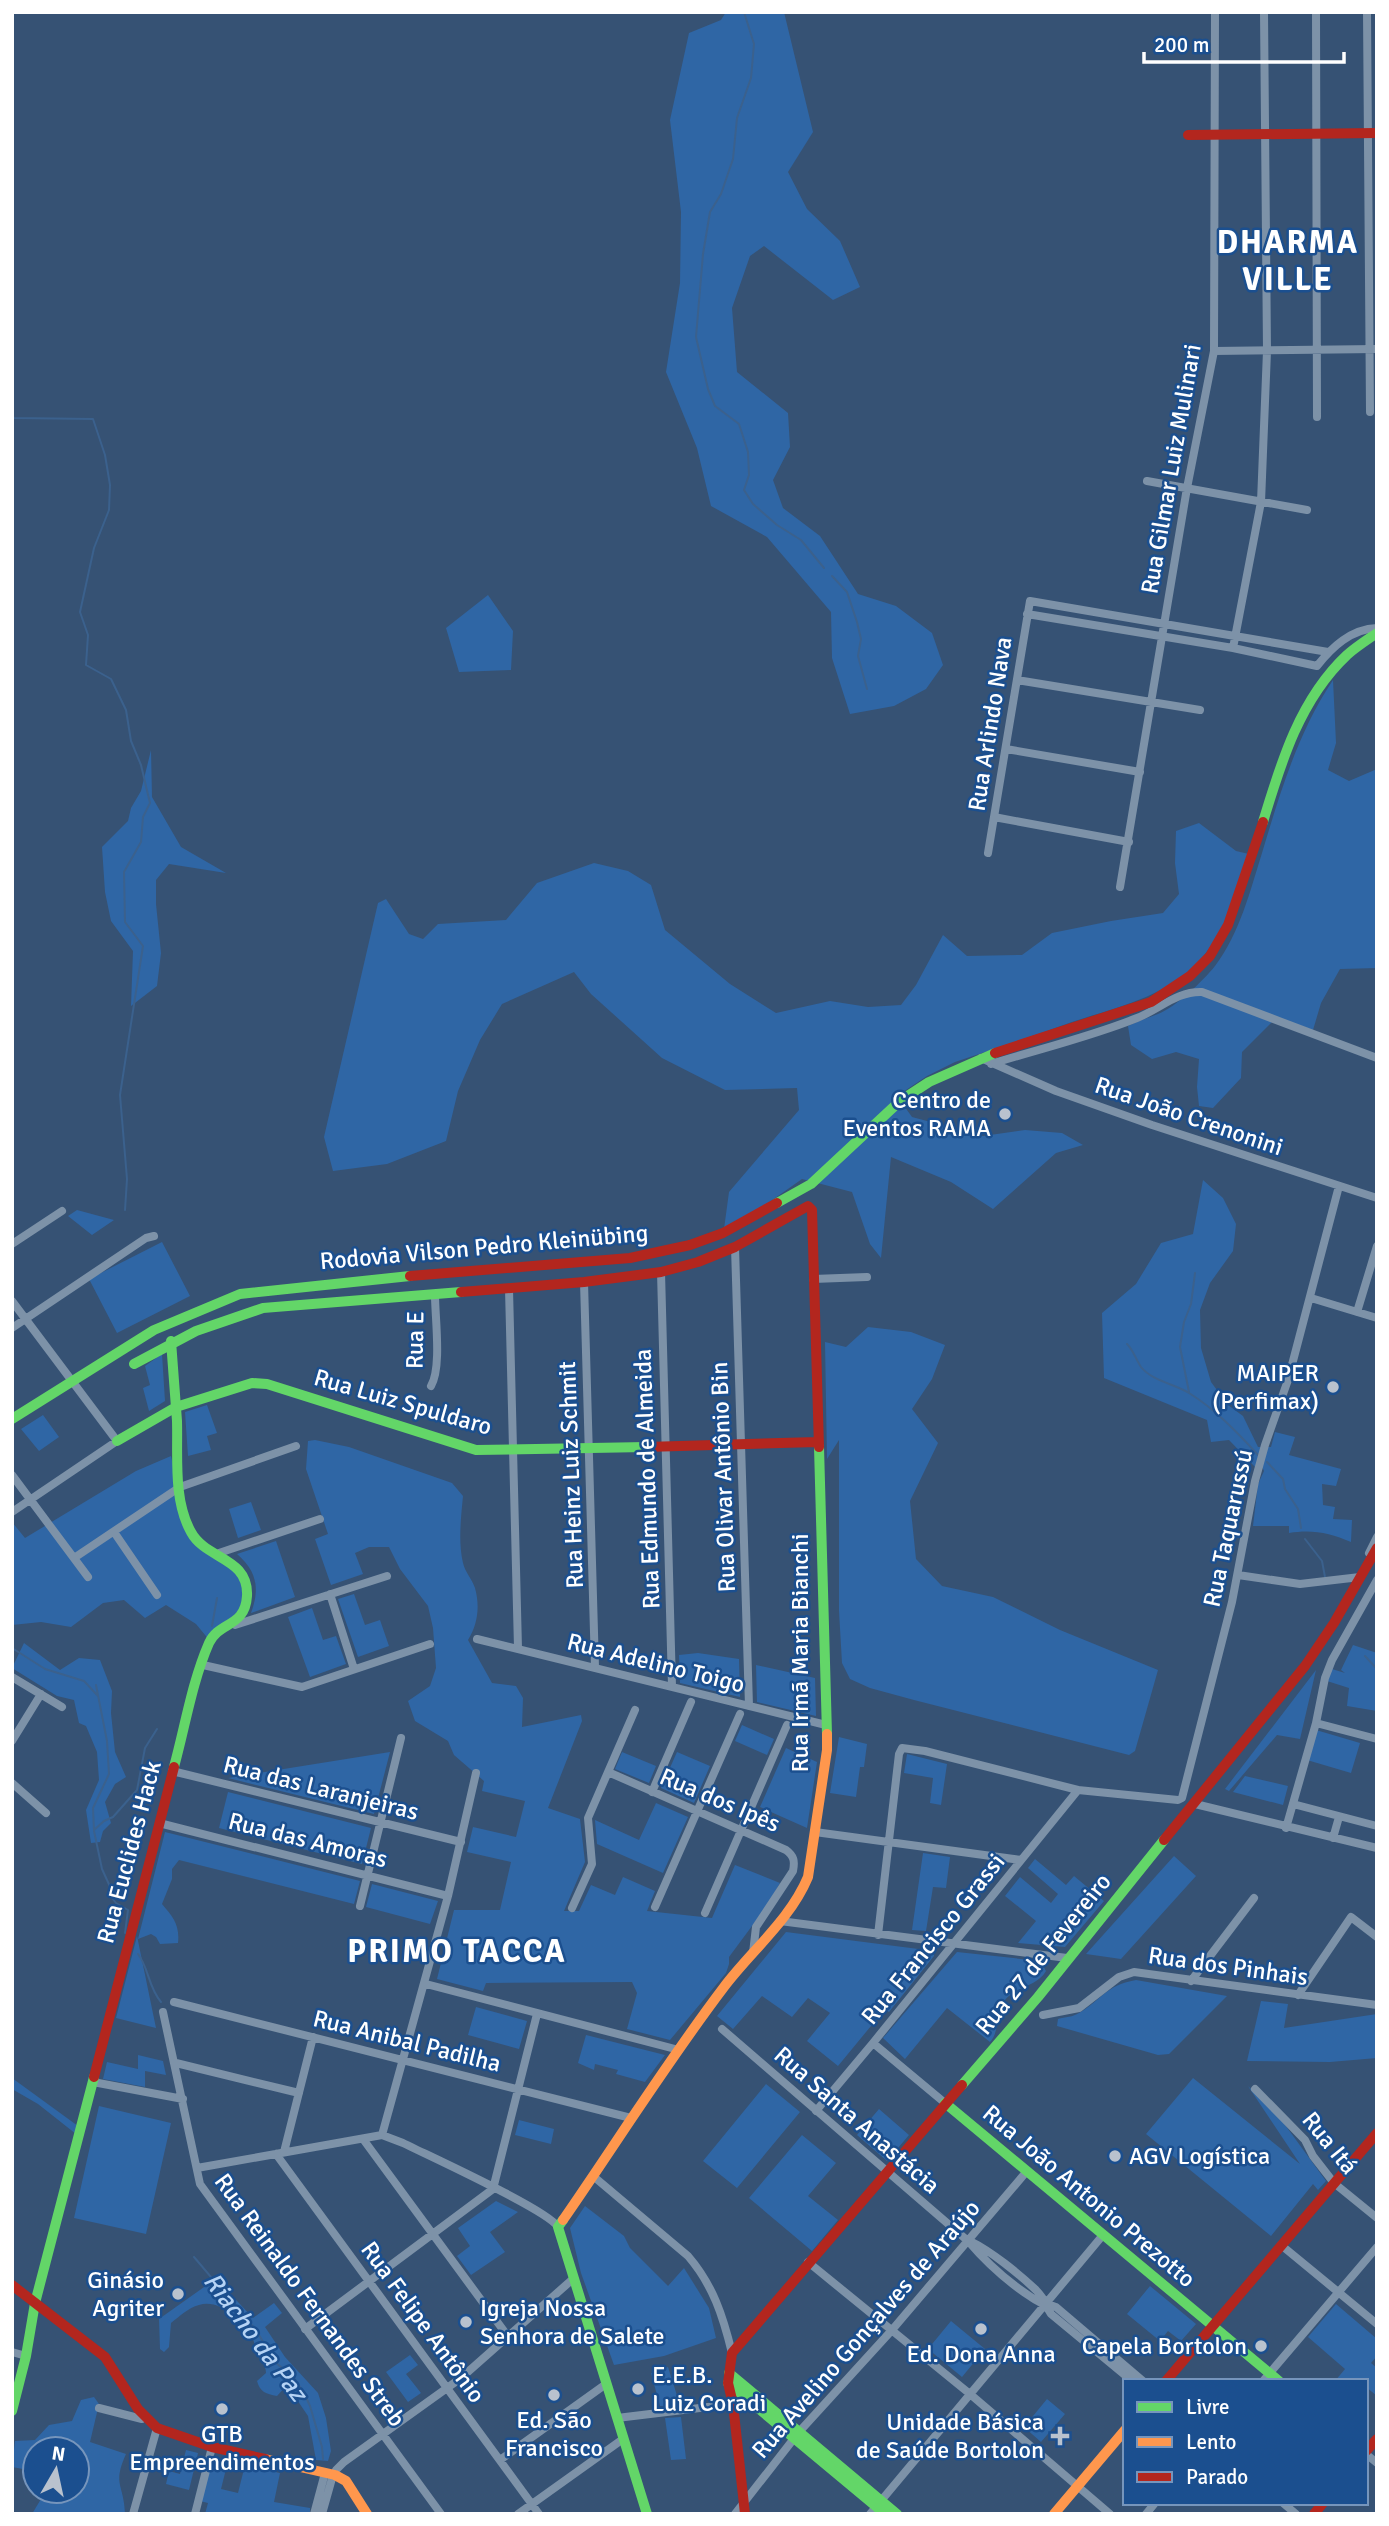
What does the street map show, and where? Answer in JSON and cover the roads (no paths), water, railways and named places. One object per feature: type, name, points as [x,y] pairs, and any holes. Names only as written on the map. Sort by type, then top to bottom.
[{"type":"street","name":"Rua Gilmar Luiz Mulinari","points":[[1120,887],[1186,488],[1214,351],[1215,12]]},
{"type":"street","points":[[1233,649],[1261,502],[1267,351],[1264,12]]},
{"type":"street","points":[[1316,12],[1317,417]]},
{"type":"street","points":[[1367,12],[1372,133],[1373,349],[1370,411]]},
{"type":"street","points":[[1188,135],[1372,133]]},
{"type":"street","points":[[1214,351],[1373,349]]},
{"type":"street","points":[[1147,481],[1307,510]]},
{"type":"street","name":"Rua Arlindo Nava","points":[[988,853],[1030,601],[1164,624]]},
{"type":"street","points":[[1027,614],[1162,636],[1317,666],[1328,652],[1358,631],[1377,631]]},
{"type":"street","points":[[1164,624],[1328,652]]},
{"type":"street","name":"Rodovia Vilson Pedro Kleinübing","points":[[12,1419],[154,1329],[240,1294],[363,1280],[630,1258],[690,1245],[740,1226],[811,1184],[911,1093],[957,1067],[986,1061],[1151,1002],[1184,982],[1217,946],[1230,920],[1254,855],[1286,751],[1307,705],[1333,670],[1377,631]]},
{"type":"street","points":[[1017,681],[1200,710]]},
{"type":"street","points":[[1006,749],[1140,772]]},
{"type":"street","points":[[994,817],[1129,842]]},
{"type":"street","points":[[986,1061],[1137,1018],[1190,992],[1202,992],[1377,1058]]},
{"type":"street","name":"Rua João Crenonini","points":[[986,1061],[1056,1091],[1152,1125],[1377,1198]]},
{"type":"street","name":"Rua Taquarussú","points":[[1171,1799],[1182,1798],[1238,1575],[1255,1481],[1288,1380],[1339,1186]]},
{"type":"street","name":"Rua Irmã Maria Bianchi","points":[[558,2227],[726,1984],[780,1921],[806,1885],[827,1750],[810,1208],[800,1210],[735,1247]]},
{"type":"street","points":[[12,1244],[62,1212]]},
{"type":"street","points":[[12,1328],[146,1238],[154,1236]]},
{"type":"street","points":[[1357,1312],[1377,1246]]},
{"type":"street","points":[[134,1364],[172,1341],[215,1321],[263,1308],[584,1282],[661,1272],[698,1262],[735,1247]]},
{"type":"street","name":"Rua Olivar Antônio Bin","points":[[735,1247],[749,1706]]},
{"type":"street","name":"Rua Edmundo de Almeida","points":[[661,1272],[672,1686]]},
{"type":"street","points":[[813,1279],[867,1277]]},
{"type":"street","name":"Rua Heinz Luiz Schmit","points":[[584,1282],[595,1667]]},
{"type":"street","points":[[509,1289],[518,1648]]},
{"type":"street","name":"Rua E","points":[[431,1386],[435,1379],[436,1366],[435,1295]]},
{"type":"street","points":[[1311,1298],[1377,1318]]},
{"type":"street","points":[[12,1301],[117,1441]]},
{"type":"street","name":"Rua Euclides Hack","points":[[12,2411],[26,2356],[35,2303],[198,1676],[214,1637],[235,1625],[246,1604],[247,1586],[240,1570],[219,1553],[202,1545],[191,1532],[180,1487],[172,1341]]},
{"type":"street","name":"Rua Luiz Spuldaro","points":[[12,1512],[159,1414],[252,1383],[267,1384],[476,1450],[817,1441]]},
{"type":"street","points":[[74,1559],[180,1487],[296,1446]]},
{"type":"street","points":[[12,1475],[88,1577]]},
{"type":"street","points":[[219,1553],[320,1518]]},
{"type":"street","points":[[114,1532],[158,1595]]},
{"type":"street","points":[[1371,1559],[1366,1557],[1377,1537]]},
{"type":"street","name":"Rua 27 de Fevereiro","points":[[732,2353],[1038,1997],[1067,1958],[1195,1804],[1306,1664],[1377,1548]]},
{"type":"street","points":[[1238,1575],[1300,1584],[1360,1577]]},
{"type":"street","points":[[235,1625],[387,1576]]},
{"type":"street","points":[[1286,1828],[1325,1678],[1332,1660],[1377,1580]]},
{"type":"street","points":[[330,1594],[354,1669]]},
{"type":"street","name":"Rua Adelino Toigo","points":[[477,1639],[826,1724]]},
{"type":"street","points":[[203,1665],[302,1687],[312,1686],[430,1644]]},
{"type":"street","points":[[12,1677],[62,1707]]},
{"type":"street","points":[[12,1741],[41,1694]]},
{"type":"street","points":[[652,1792],[691,1702]]},
{"type":"street","points":[[572,1908],[592,1864],[588,1818],[635,1710]]},
{"type":"street","points":[[654,1907],[740,1714]]},
{"type":"street","points":[[1315,1723],[1377,1738]]},
{"type":"street","points":[[705,1913],[787,1725]]},
{"type":"street","points":[[360,1906],[401,1738]]},
{"type":"street","points":[[878,1935],[899,1754],[902,1748],[925,1751],[1078,1790],[1171,1799],[1185,1814]]},
{"type":"street","name":"Rua das Laranjeiras","points":[[172,1771],[461,1842]]},
{"type":"street","name":"Rua dos Ipês","points":[[608,1772],[792,1854],[795,1862],[788,1882],[756,1927],[753,1953]]},
{"type":"street","points":[[382,2136],[449,1896],[476,1773]]},
{"type":"street","points":[[12,1783],[46,1812]]},
{"type":"street","name":"Rua Francisco Grassi","points":[[816,2111],[1078,1790]]},
{"type":"street","points":[[1195,1804],[1377,1848]]},
{"type":"street","points":[[1293,1804],[1377,1826]]},
{"type":"street","points":[[1333,1838],[1339,1817]]},
{"type":"street","name":"Rua das Amoras","points":[[159,1823],[449,1896]]},
{"type":"street","points":[[815,1832],[1021,1860]]},
{"type":"street","points":[[1191,1981],[1254,1898]]},
{"type":"street","points":[[1298,1995],[1351,1917],[1377,1937]]},
{"type":"street","points":[[780,1921],[1067,1958]]},
{"type":"street","name":"Rua dos Pinhais","points":[[1043,2015],[1079,2008],[1128,1973],[1377,2005]]},
{"type":"street","points":[[425,1984],[679,2050]]},
{"type":"street","name":"Rua Anibal Padilha","points":[[174,2002],[631,2118]]},
{"type":"street","name":"Rua Reinaldo Fernandes Streb","points":[[163,2012],[200,2185],[441,2514]]},
{"type":"street","points":[[305,2329],[493,2189],[537,2014]]},
{"type":"street","name":"Rua Santa Anastácia","points":[[722,2029],[968,2241],[982,2247],[1017,2281],[1037,2292],[1045,2304],[1056,2307],[1076,2329],[1140,2379]]},
{"type":"street","points":[[280,2153],[299,2094],[313,2037]]},
{"type":"street","name":"Rua João Antonio Prezotto","points":[[873,2043],[1212,2326],[1270,2378]]},
{"type":"street","points":[[176,2063],[299,2094]]},
{"type":"street","points":[[93,2082],[183,2099]]},
{"type":"street","name":"Rua Itá","points":[[1255,2089],[1305,2140],[1313,2156],[1334,2183],[1377,2218]]},
{"type":"street","points":[[1168,2379],[1377,2133]]},
{"type":"street","points":[[197,2168],[382,2136],[403,2143],[554,2221],[648,2514]]},
{"type":"street","points":[[363,2138],[509,2338]]},
{"type":"street","name":"Rua Felipe Antônio","points":[[280,2153],[369,2281],[539,2514]]},
{"type":"street","name":"Rua Avelino Gonçalves de Araújo","points":[[735,2514],[744,2509],[797,2435],[892,2330],[1027,2171]]},
{"type":"street","points":[[593,2176],[688,2256],[700,2270],[723,2316],[732,2353],[728,2378],[744,2509]]},
{"type":"street","points":[[878,2509],[1102,2235]]},
{"type":"street","points":[[1281,2245],[1377,2324]]},
{"type":"street","points":[[1270,2378],[1377,2247]]},
{"type":"street","points":[[808,2262],[970,2394],[1110,2514]]},
{"type":"street","points":[[314,2514],[331,2474],[344,2462],[447,2388],[509,2338],[574,2278]]},
{"type":"street","points":[[12,2285],[105,2357],[138,2409],[157,2428],[212,2447],[331,2474],[346,2482],[367,2514]]},
{"type":"street","points":[[12,2352],[26,2356]]},
{"type":"street","name":"Rua Santa Anastácia","points":[[1123,2368],[1131,2379]]},
{"type":"street","points":[[728,2378],[846,2477],[878,2509],[897,2514]]},
{"type":"street","points":[[500,2460],[606,2384]]},
{"type":"street","points":[[617,2418],[733,2404]]},
{"type":"street","points":[[99,2408],[142,2418],[145,2416]]},
{"type":"street","points":[[134,2514],[157,2428]]},
{"type":"street","points":[[1054,2514],[1123,2432]]},
{"type":"street","points":[[518,2514],[623,2438]]},
{"type":"street","points":[[195,2514],[212,2447]]},
{"type":"street","points":[[322,2514],[331,2474]]},
{"type":"waterway","points":[[744,12],[754,44],[751,78],[737,118],[733,159],[721,194],[710,212],[703,254],[696,337],[708,389],[715,406],[739,424],[748,452],[749,475],[744,490],[753,504],[777,525],[801,540],[824,568]]},
{"type":"waterway","points":[[12,415],[14,418],[93,419],[105,455],[110,485],[109,510],[94,548],[80,612],[88,635],[86,665],[111,679],[126,710],[131,741],[141,765],[150,803],[143,817],[141,842],[124,872],[125,922],[143,946],[120,1095],[127,1179],[125,1210]]},
{"type":"waterway","points":[[832,576],[847,592],[857,622],[861,639],[858,656],[867,689]]},
{"type":"waterway","points":[[1189,1392],[1180,1347],[1184,1322],[1191,1304],[1195,1273]]},
{"type":"waterway","points":[[1127,1344],[1146,1372],[1199,1399],[1258,1455]]},
{"type":"waterway","points":[[1267,1462],[1283,1479],[1285,1489],[1298,1509],[1301,1528]]},
{"type":"waterway","points":[[1305,1539],[1322,1561],[1325,1577]]},
{"type":"waterway","points":[[212,1626],[217,1598]]},
{"type":"waterway","points":[[12,1648],[45,1669],[84,1681],[98,1696]]},
{"type":"waterway","points":[[1365,1656],[1377,1669]]},
{"type":"waterway","points":[[96,1685],[107,1741],[109,1774],[93,1808],[94,1831],[102,1869],[112,1891],[112,1898],[128,1910],[125,1933]]},
{"type":"waterway","points":[[94,1830],[113,1817],[137,1790],[145,1748],[157,1729]]},
{"type":"waterway","name":"Riacho da Paz","points":[[138,1954],[161,2002]]},
{"type":"waterway","name":"Riacho da Paz","points":[[194,2257],[256,2330],[275,2362],[294,2378],[304,2393],[322,2447],[323,2459]]},
{"type":"place","name":"Centro de Eventos RAMA","points":[[1005,1114]]},
{"type":"place","name":"MAIPER (Perfimax)","points":[[1333,1387]]},
{"type":"place","name":"AGV Logística","points":[[1115,2156]]},
{"type":"place","name":"Ginásio Agriter","points":[[178,2294]]},
{"type":"place","name":"Igreja Nossa Senhora de Salete","points":[[466,2322]]},
{"type":"place","name":"Ed. Dona Anna","points":[[981,2329]]},
{"type":"place","name":"Capela Bortolon","points":[[1261,2346]]},
{"type":"place","name":"E.E.B. Luiz Coradi","points":[[638,2389]]},
{"type":"place","name":"Ed. São Francisco","points":[[554,2395]]},
{"type":"place","name":"GTB Empreendimentos","points":[[222,2409]]},
{"type":"place","name":"Unidade Básica de Saúde Bortolon","points":[[1060,2436]]},
{"type":"district","name":"DHARMA VILLE","points":[[1288,260]]},
{"type":"district","name":"PRIMO TACCA","points":[[457,1951]]}]
